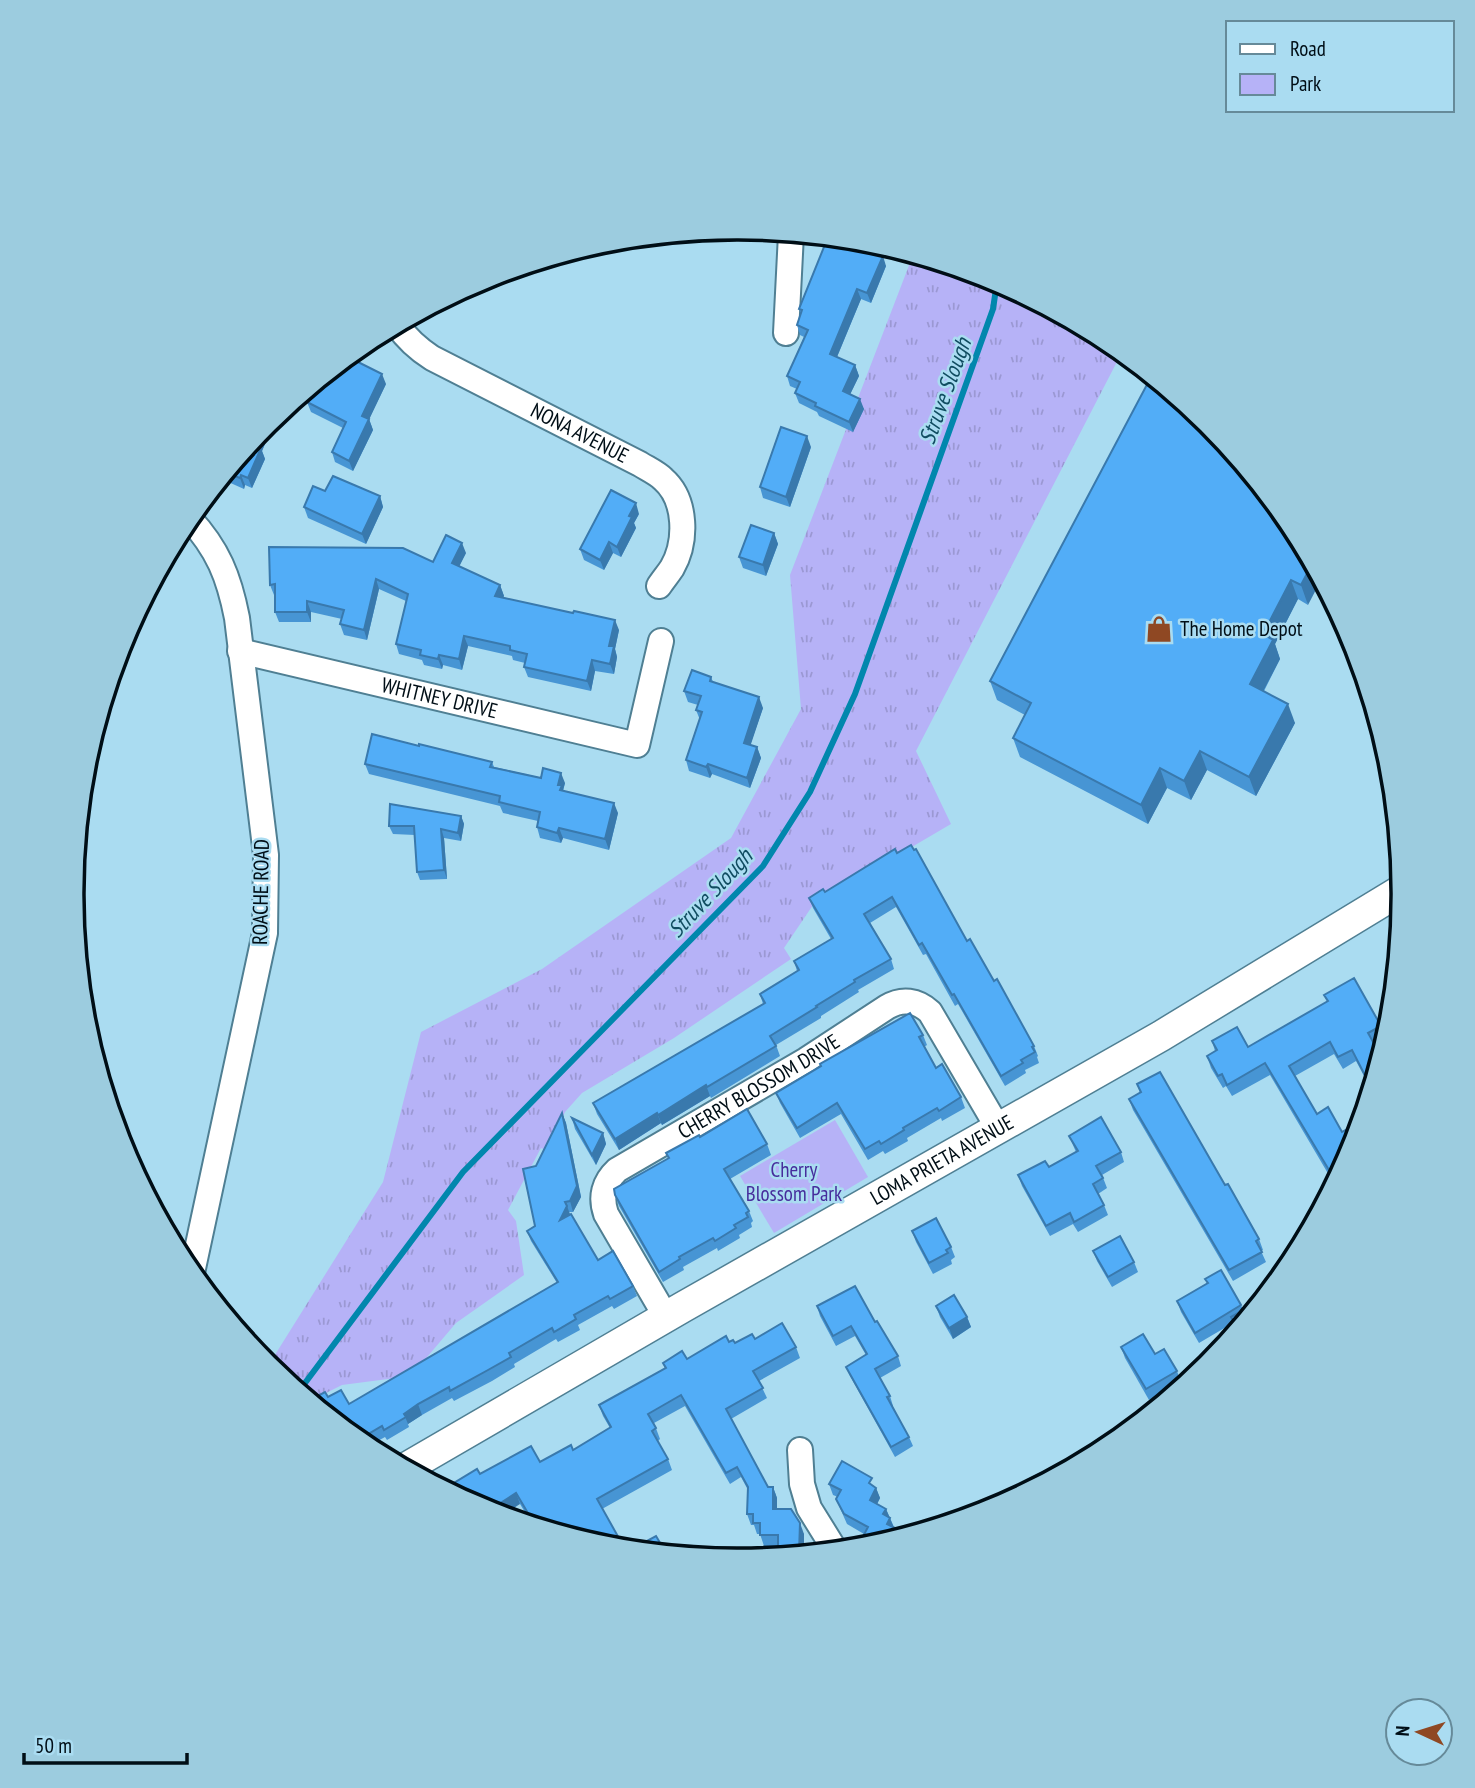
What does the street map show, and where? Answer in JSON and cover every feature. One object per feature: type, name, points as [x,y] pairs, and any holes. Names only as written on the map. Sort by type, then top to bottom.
[{"type":"street","points":[[786,333],[791,243]]},
{"type":"street","name":"NONA AVENUE","points":[[403,333],[416,348],[432,358],[640,464],[662,478],[673,490],[678,503],[682,533],[673,566],[659,586]]},
{"type":"street","name":"ROACHE ROAD","points":[[195,1259],[265,933],[266,855],[232,594],[221,562],[197,527]]},
{"type":"street","name":"WHITNEY DRIVE","points":[[240,651],[637,745],[661,640]]},
{"type":"street","name":"LOMA PRIETA AVENUE","points":[[416,1462],[1161,1036],[1391,896]]},
{"type":"street","name":"CHERRY BLOSSOM DRIVE","points":[[666,1317],[603,1208],[603,1194],[608,1180],[617,1170],[806,1060],[894,1003],[906,1001],[920,1004],[930,1012],[998,1128]]},
{"type":"street","points":[[800,1450],[802,1484],[808,1508],[829,1541]]},
{"type":"green space","points":[[910,264],[988,290],[1027,308],[1064,328],[1117,362],[916,751],[951,824],[813,905],[784,948],[791,959],[674,1038],[582,1093],[565,1112],[546,1150],[541,1148],[508,1210],[516,1221],[524,1275],[456,1323],[411,1376],[342,1385],[320,1396],[275,1356],[383,1182],[421,1032],[542,969],[731,838],[801,709],[790,575]]},
{"type":"green space","name":"Cherry Blossom Park","points":[[835,1120],[868,1177],[774,1233],[740,1176]]},
{"type":"building","points":[[824,246],[882,257],[867,293],[857,289],[830,354],[855,365],[843,391],[860,399],[849,422],[795,393],[800,382],[787,376],[808,330],[797,325],[802,310],[799,309]]},
{"type":"building","points":[[359,362],[382,374],[362,416],[369,419],[349,461],[332,452],[346,422],[308,402]]},
{"type":"building","name":"The Home Depot","points":[[1147,385],[1200,432],[1229,463],[1281,531],[1307,574],[1301,585],[1291,580],[1263,634],[1273,640],[1250,684],[1288,704],[1249,777],[1200,751],[1184,781],[1160,768],[1141,805],[1013,738],[1031,703],[990,681]]},
{"type":"building","points":[[781,427],[807,436],[786,497],[760,487]]},
{"type":"building","points":[[261,448],[248,478],[241,475],[240,478],[235,476]]},
{"type":"building","points":[[333,476],[380,496],[362,534],[304,507],[313,486],[325,491]]},
{"type":"building","points":[[611,490],[636,503],[617,547],[609,542],[600,560],[580,549]]},
{"type":"building","points":[[751,525],[774,533],[763,565],[739,557]]},
{"type":"building","points":[[446,535],[462,543],[452,563],[500,585],[495,596],[615,620],[609,646],[614,646],[610,664],[592,660],[587,681],[524,667],[527,654],[510,650],[510,646],[464,636],[459,659],[439,655],[438,659],[420,655],[421,650],[396,644],[408,594],[376,579],[364,630],[340,624],[344,610],[307,601],[307,612],[275,612],[275,584],[270,585],[269,547],[403,548],[433,562]]},
{"type":"building","points":[[692,670],[711,677],[710,681],[759,697],[744,743],[757,747],[747,778],[708,764],[706,767],[686,760],[702,712],[696,710],[701,696],[684,691]]},
{"type":"building","points":[[372,734],[492,762],[490,767],[541,778],[543,768],[561,773],[558,785],[562,785],[560,790],[614,803],[605,839],[559,828],[557,833],[537,827],[540,812],[499,802],[500,796],[365,764]]},
{"type":"building","points":[[390,804],[461,816],[458,833],[441,829],[444,870],[417,872],[414,826],[389,826]]},
{"type":"building","points":[[911,845],[916,849],[967,941],[970,939],[994,981],[997,979],[1035,1052],[1001,1076],[954,994],[952,995],[922,943],[919,945],[892,897],[864,914],[891,959],[854,980],[855,982],[770,1036],[776,1046],[615,1139],[593,1103],[765,1003],[760,994],[799,970],[794,961],[833,938],[809,898],[823,889],[825,892],[895,849],[897,853]]},
{"type":"building","points":[[1354,978],[1378,1021],[1376,1028],[1368,1033],[1373,1043],[1365,1075],[1352,1050],[1338,1057],[1330,1042],[1289,1066],[1317,1114],[1328,1107],[1342,1132],[1346,1129],[1329,1170],[1265,1063],[1227,1085],[1222,1074],[1218,1076],[1207,1056],[1217,1050],[1212,1041],[1237,1027],[1248,1047],[1328,1001],[1324,995]]},
{"type":"building","points":[[910,1013],[923,1035],[919,1037],[936,1068],[942,1064],[961,1097],[939,1111],[937,1108],[881,1144],[879,1141],[865,1149],[837,1103],[797,1128],[776,1093],[821,1066],[820,1064]]},
{"type":"building","points":[[1160,1072],[1259,1239],[1256,1241],[1262,1252],[1229,1270],[1129,1099],[1141,1092],[1137,1084]]},
{"type":"building","points":[[747,1109],[767,1144],[724,1169],[749,1211],[746,1213],[748,1217],[715,1241],[713,1238],[659,1272],[614,1189],[669,1158],[666,1153],[699,1135],[700,1137]]},
{"type":"building","points":[[562,1113],[577,1186],[570,1201],[565,1202],[567,1206],[560,1220],[571,1214],[598,1260],[613,1251],[633,1286],[574,1315],[576,1319],[554,1332],[552,1328],[509,1353],[511,1357],[450,1391],[449,1387],[418,1404],[404,1414],[406,1417],[384,1430],[382,1426],[369,1433],[319,1395],[325,1392],[328,1397],[341,1390],[349,1404],[558,1282],[527,1231],[535,1226],[523,1169],[536,1166]]},
{"type":"building","points":[[1101,1117],[1121,1152],[1096,1166],[1103,1178],[1093,1184],[1104,1205],[1074,1222],[1070,1213],[1046,1226],[1018,1175],[1045,1161],[1049,1167],[1078,1151],[1069,1136]]},
{"type":"building","points":[[572,1118],[603,1133],[592,1155]]},
{"type":"building","points":[[936,1218],[951,1247],[946,1250],[948,1253],[929,1263],[912,1231]]},
{"type":"building","points":[[1120,1236],[1134,1262],[1108,1277],[1093,1251]]},
{"type":"building","points":[[1221,1270],[1241,1305],[1195,1333],[1177,1301],[1208,1283],[1205,1279]]},
{"type":"building","points":[[855,1286],[898,1356],[875,1369],[909,1437],[891,1447],[846,1367],[867,1354],[851,1326],[833,1336],[817,1306]]},
{"type":"building","points":[[954,1295],[967,1317],[949,1328],[936,1306]]},
{"type":"building","points":[[782,1323],[796,1347],[753,1371],[763,1388],[726,1409],[768,1487],[773,1487],[773,1509],[791,1509],[800,1523],[799,1544],[778,1546],[778,1535],[760,1535],[760,1523],[753,1523],[753,1514],[747,1514],[748,1487],[737,1467],[726,1473],[681,1395],[648,1414],[656,1428],[652,1431],[668,1459],[597,1499],[618,1536],[528,1513],[516,1493],[500,1503],[454,1483],[477,1469],[480,1474],[531,1446],[540,1462],[571,1445],[573,1450],[611,1427],[599,1405],[666,1368],[663,1363],[682,1351],[687,1359],[726,1336],[729,1342],[733,1340],[735,1343],[752,1334],[755,1339]]},
{"type":"building","points":[[1143,1334],[1155,1354],[1164,1349],[1177,1371],[1146,1389],[1121,1347]]},
{"type":"building","points":[[842,1461],[872,1478],[869,1483],[876,1488],[870,1500],[886,1509],[883,1514],[890,1518],[887,1524],[895,1528],[864,1535],[868,1527],[844,1514],[836,1499],[841,1490],[829,1484]]},
{"type":"building","points":[[656,1536],[660,1543],[652,1542],[647,1541]]},
{"type":"waterway","name":"Struve Slough","points":[[305,1383],[463,1172],[763,866],[810,792],[855,694],[993,309],[995,293]]},
{"type":"place","name":"The Home Depot","points":[[1159,629]]}]
